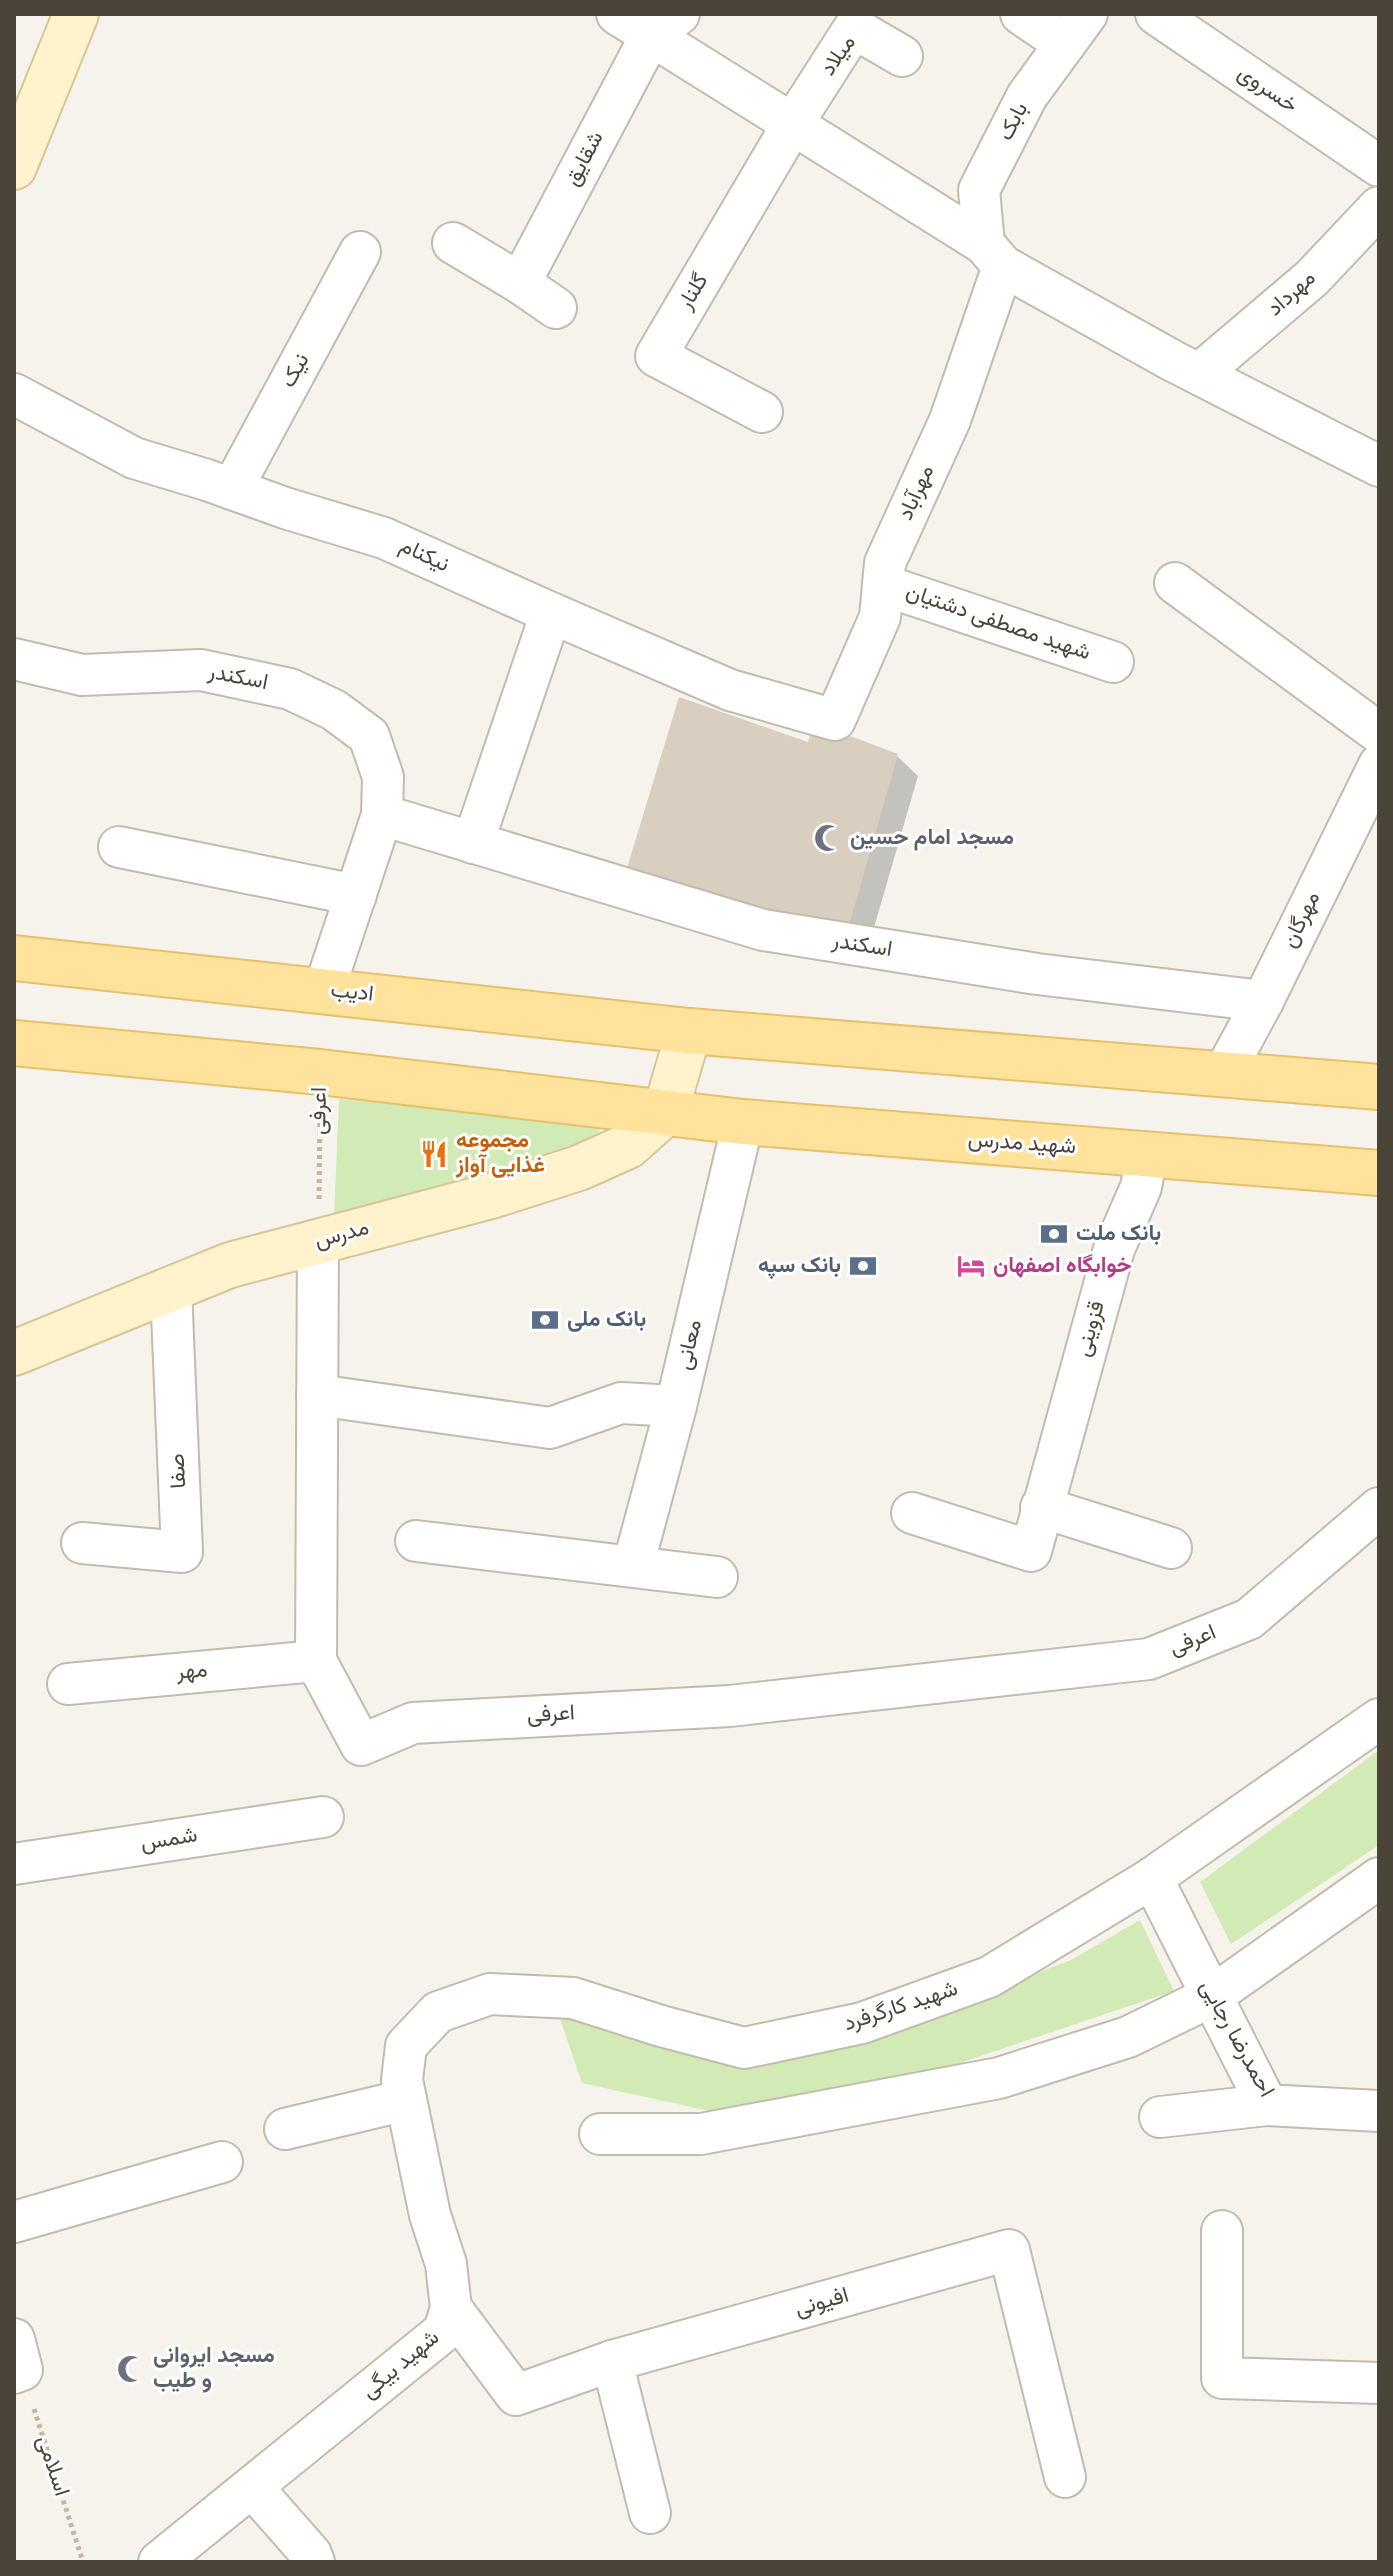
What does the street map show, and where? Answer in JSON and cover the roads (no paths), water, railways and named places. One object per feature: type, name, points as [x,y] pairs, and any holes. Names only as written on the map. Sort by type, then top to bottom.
[{"type":"main road","points":[[14,167],[26,103],[76,14]]},
{"type":"main road","name":"ادیب","points":[[14,958],[689,1031]]},
{"type":"main road","points":[[14,1043],[320,1072],[665,1113],[689,1031],[1379,1087]]},
{"type":"main road","name":"شهید مدرس","points":[[665,1113],[743,1122],[1379,1173]]},
{"type":"main road","name":"مدرس","points":[[14,1353],[230,1265],[491,1196],[579,1168],[628,1146],[665,1113]]},
{"type":"street","points":[[617,14],[665,25],[792,125],[994,255],[1199,374],[1379,466]]},
{"type":"street","points":[[1021,14],[1076,29]]},
{"type":"street","name":"خسروی","points":[[1156,14],[1379,166]]},
{"type":"street","name":"شقایق","points":[[520,283],[665,25]]},
{"type":"street","name":"میلاد","points":[[792,125],[854,28],[902,56]]},
{"type":"street","name":"بابک","points":[[994,255],[979,190],[1027,96],[1076,29]]},
{"type":"street","name":"گلنار","points":[[762,412],[656,356],[792,125]]},
{"type":"street","name":"مهرداد","points":[[1199,374],[1374,221]]},
{"type":"street","points":[[453,243],[556,308]]},
{"type":"street","name":"نیک","points":[[232,489],[360,252]]},
{"type":"street","name":"مهرآباد","points":[[835,720],[880,617],[885,563],[950,420],[994,255]]},
{"type":"street","name":"نیکنام","points":[[14,394],[134,458],[384,538],[730,690],[835,720]]},
{"type":"street","points":[[1175,583],[1379,733]]},
{"type":"street","name":"شهید مصطفی دشتیان","points":[[883,585],[1113,662]]},
{"type":"street","points":[[473,843],[551,613]]},
{"type":"street","name":"اسکندر","points":[[14,659],[82,675],[201,670],[290,689],[334,710],[369,736],[383,777],[382,815],[324,990]]},
{"type":"street","name":"مهرگان","points":[[1223,1075],[1263,1001],[1379,765]]},
{"type":"street","name":"اسکندر","points":[[382,815],[763,930],[1037,974],[1263,1001]]},
{"type":"street","points":[[119,847],[356,895]]},
{"type":"street","name":"معانی","points":[[633,1566],[676,1406],[743,1122]]},
{"type":"street","name":"قزوینی","points":[[912,1513],[1031,1551],[1114,1249],[1141,1187],[1147,1154]]},
{"type":"street","name":"اعرفی","points":[[318,1242],[316,1661],[361,1745],[413,1723],[730,1706],[1149,1659],[1249,1619],[1379,1508]]},
{"type":"street","name":"صفا","points":[[82,1543],[182,1552],[171,1289]]},
{"type":"street","points":[[317,1395],[550,1428],[621,1403],[676,1406]]},
{"type":"street","points":[[1041,1507],[1171,1548]]},
{"type":"street","points":[[416,1541],[717,1577]]},
{"type":"street","name":"مهر","points":[[68,1684],[316,1661]]},
{"type":"street","name":"شهید کارگرفرد","points":[[404,2090],[406,2046],[438,2012],[490,1994],[573,1998],[744,2048],[862,2023],[989,1977],[1152,1878],[1379,1719]]},
{"type":"street","name":"شمس","points":[[14,1864],[323,1817]]},
{"type":"street","name":"احمدرضا رجایی","points":[[1152,1878],[1267,2105],[1379,2111]]},
{"type":"street","points":[[600,2134],[701,2134],[999,2078],[1128,2037],[1212,1996],[1379,1878]]},
{"type":"street","points":[[285,2129],[404,2090]]},
{"type":"street","name":"شهید بیگی","points":[[159,2562],[444,2331],[451,2308],[446,2264],[430,2215],[404,2090]]},
{"type":"street","points":[[1160,2117],[1267,2105]]},
{"type":"street","points":[[14,2222],[222,2162]]},
{"type":"street","points":[[1222,2231],[1222,2378],[1379,2383]]},
{"type":"street","name":"افیونی","points":[[451,2308],[516,2395],[612,2361],[1009,2250],[1065,2477]]},
{"type":"street","points":[[612,2361],[650,2513]]},
{"type":"street","points":[[252,2487],[311,2554],[314,2562]]},
{"type":"place","name":"مسجد امام حسین","points":[[828,838]]},
{"type":"place","name":"مجموعه غذایی آواز","points":[[434,1154]]},
{"type":"place","name":"بانک ملت","points":[[1054,1234]]},
{"type":"place","name":"بانک سپه","points":[[863,1266]]},
{"type":"place","name":"خوابگاه اصفهان","points":[[971,1266]]},
{"type":"place","name":"بانک ملی","points":[[545,1320]]},
{"type":"place","name":"مسجد ایروانی و طیب","points":[[131,2369]]}]
